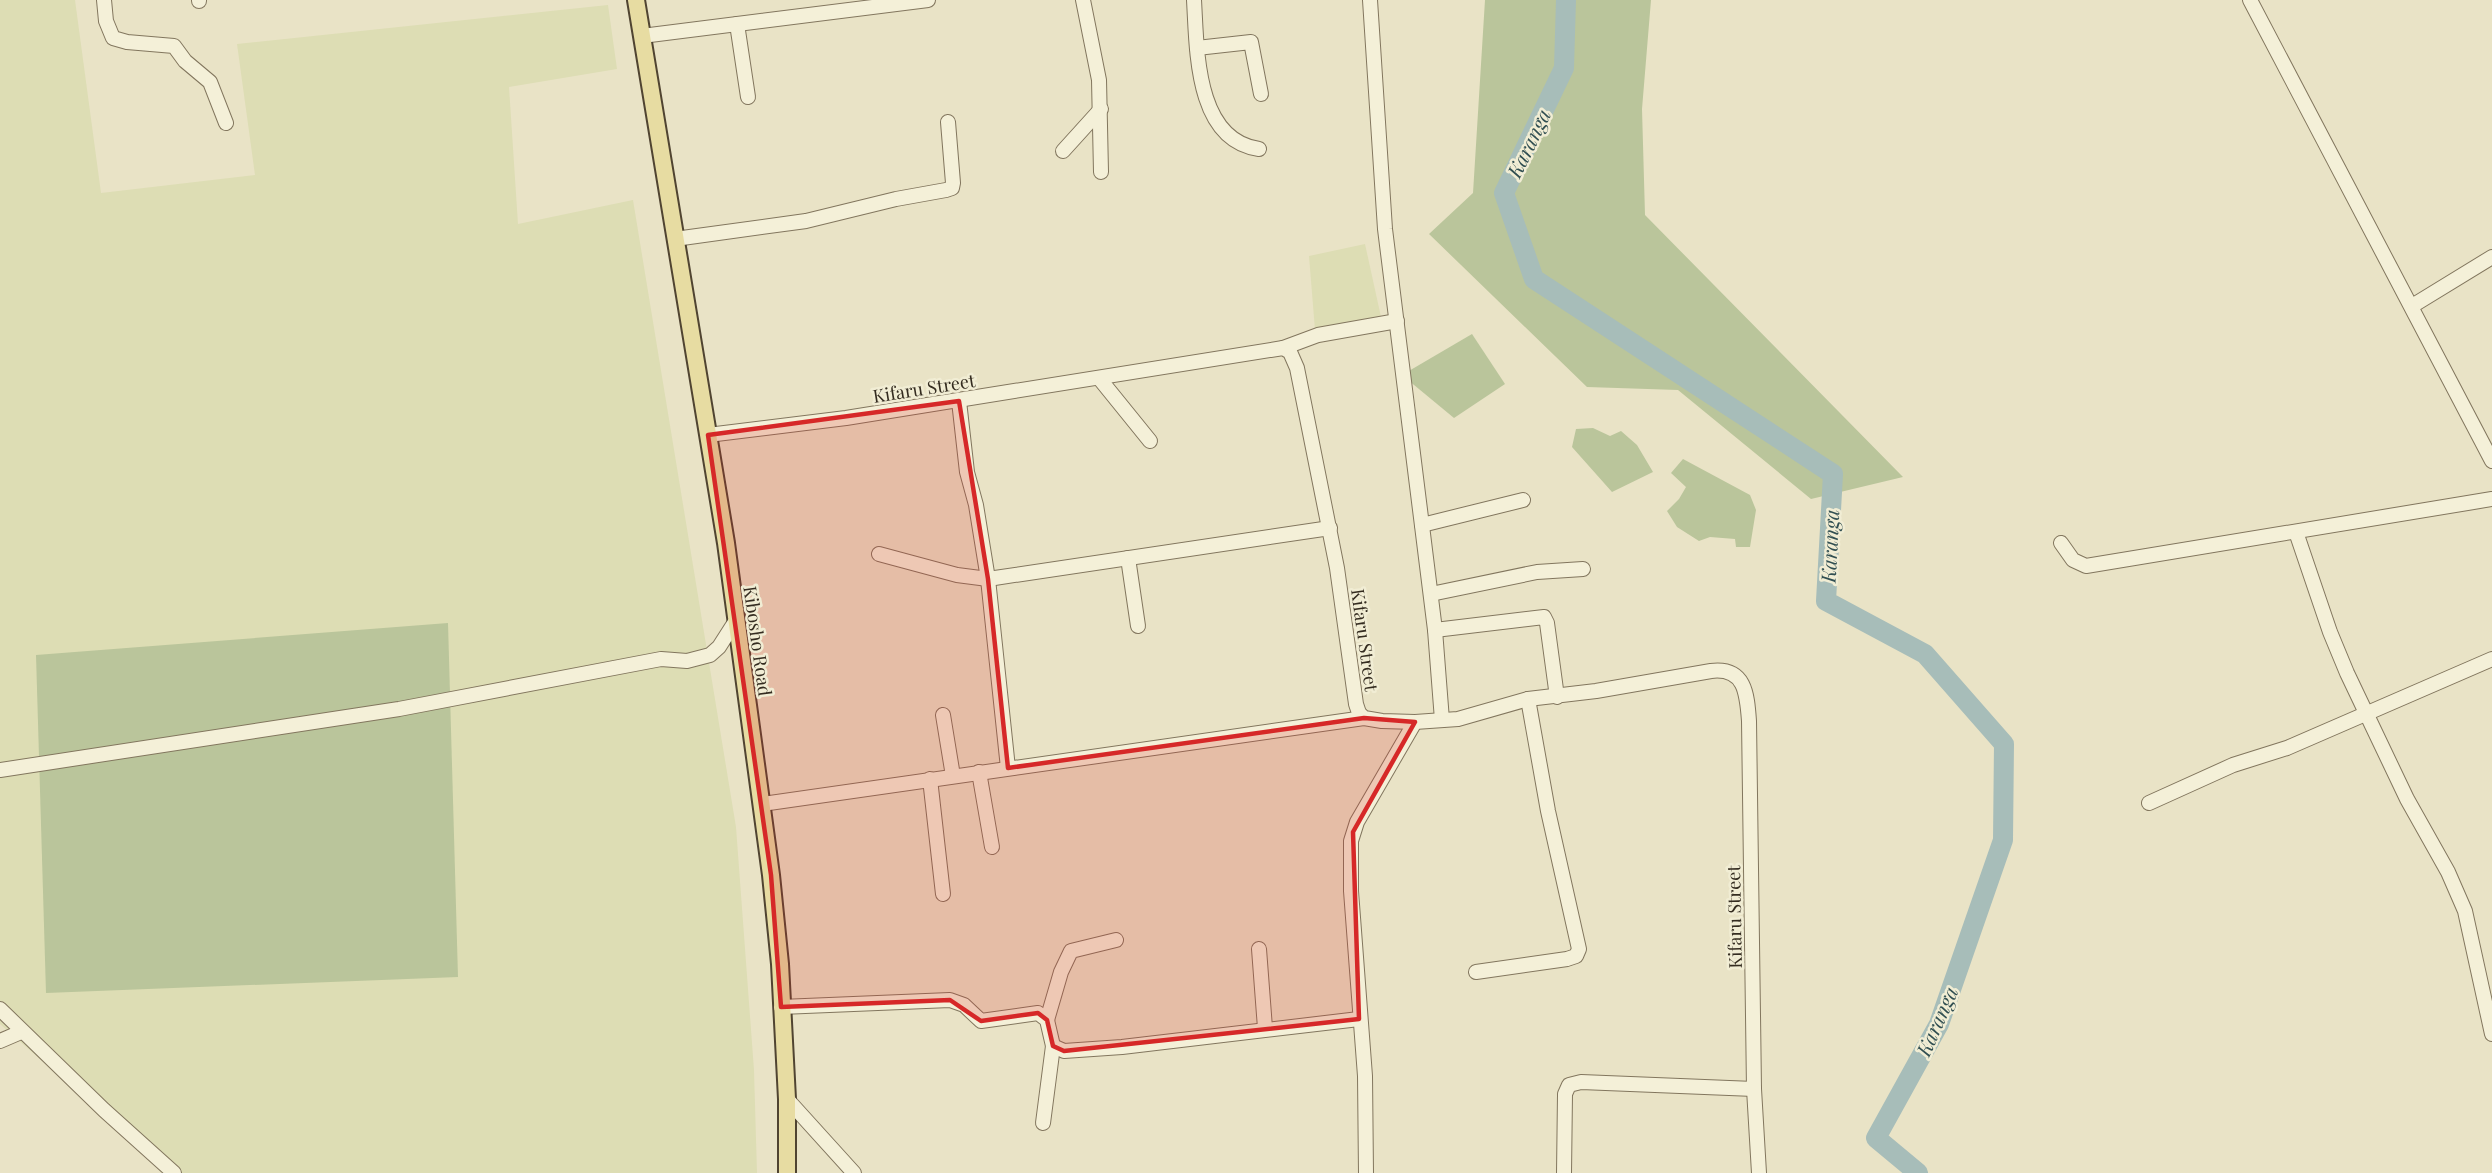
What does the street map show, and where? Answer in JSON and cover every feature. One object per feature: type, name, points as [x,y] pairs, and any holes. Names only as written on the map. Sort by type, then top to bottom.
[{"type":"main road","name":"Kibosho Road","points":[[636,0],[726,543],[735,622],[762,804],[780,964],[787,1099],[787,1173]]},
{"type":"street","points":[[104,0],[105,21],[113,38],[127,42],[174,46],[185,61],[210,82],[226,123]]},
{"type":"street","points":[[642,36],[928,0]]},
{"type":"street","points":[[1083,0],[1095,55],[1101,109],[1101,172]]},
{"type":"street","points":[[1194,0],[1202,87],[1209,105],[1230,136],[1240,145],[1259,149]]},
{"type":"street","points":[[1370,0],[1385,229],[1431,594],[1443,720]]},
{"type":"street","points":[[2250,0],[2492,461]]},
{"type":"street","points":[[737,24],[748,97]]},
{"type":"street","points":[[1197,48],[1251,42],[1261,94]]},
{"type":"street","points":[[1063,151],[1101,109]]},
{"type":"street","points":[[675,239],[806,221],[877,203],[952,188],[948,122]]},
{"type":"street","points":[[2412,306],[2492,257]]},
{"type":"street","points":[[1283,348],[1318,335],[1397,321]]},
{"type":"street","name":"Kifaru Street","points":[[708,435],[959,401],[1283,348],[1290,352],[1297,368],[1329,528],[1356,704],[1359,713],[1364,718],[1415,722],[1443,720],[1473,715],[1528,699],[1557,697],[1721,670],[1734,673],[1742,684],[1748,705],[1749,721],[1754,1089],[1759,1173]]},
{"type":"street","points":[[1100,378],[1150,441]]},
{"type":"street","points":[[959,401],[967,472],[976,505],[988,579],[1008,768]]},
{"type":"street","points":[[2061,543],[2073,560],[2086,566],[2492,499]]},
{"type":"street","points":[[1422,525],[1523,500]]},
{"type":"street","points":[[879,554],[957,575],[988,579],[1329,528]]},
{"type":"street","points":[[2296,532],[2330,632],[2366,714],[2406,799],[2448,872],[2465,911],[2492,1034]]},
{"type":"street","points":[[1128,558],[1138,626]]},
{"type":"street","points":[[1431,594],[1537,572],[1583,569]]},
{"type":"street","points":[[1435,630],[1544,617],[1547,623],[1557,697]]},
{"type":"street","points":[[0,770],[399,709],[655,660],[700,659],[719,647],[735,622]]},
{"type":"street","points":[[2149,803],[2233,765],[2287,748],[2492,659]]},
{"type":"street","points":[[1476,972],[1567,959],[1576,956],[1579,950],[1548,811],[1528,699]]},
{"type":"street","points":[[943,715],[953,776]]},
{"type":"street","points":[[762,804],[1364,718]]},
{"type":"street","points":[[1366,1173],[1365,1076],[1351,891],[1353,832],[1415,722]]},
{"type":"street","points":[[979,772],[992,847]]},
{"type":"street","points":[[930,779],[943,894]]},
{"type":"street","points":[[1043,1123],[1053,1046],[1047,1020],[1061,972],[1071,951],[1116,940]]},
{"type":"street","points":[[1259,949],[1265,1028]]},
{"type":"street","points":[[781,1007],[950,1000],[964,1005],[981,1021],[1034,1012],[1047,1020]]},
{"type":"street","points":[[0,1009],[21,1032],[174,1173]]},
{"type":"street","points":[[1053,1046],[1064,1051],[1076,1051],[1359,1019]]},
{"type":"street","points":[[0,1041],[21,1032]]},
{"type":"street","points":[[1564,1173],[1565,1094],[1569,1085],[1581,1082],[1754,1089]]},
{"type":"street","points":[[787,1099],[854,1173]]},
{"type":"highlighted area","points":[[959,401],[988,579],[1008,768],[1364,718],[1415,722],[1353,832],[1359,1019],[1064,1051],[1053,1046],[1047,1020],[1038,1013],[981,1021],[950,1000],[781,1007],[771,875],[708,435]]},
{"type":"green space","points":[[0,0],[75,0],[101,193],[255,175],[237,44],[608,5],[617,69],[509,87],[518,224],[633,200],[736,827],[754,1070],[757,1173],[170,1173],[0,1024]]},
{"type":"green space","points":[[1485,0],[1651,0],[1642,109],[1645,215],[1903,477],[1811,499],[1678,390],[1587,387],[1429,234],[1473,193]]},
{"type":"green space","points":[[1365,244],[1381,317],[1315,330],[1309,256]]},
{"type":"green space","points":[[1472,334],[1505,384],[1454,418],[1402,375]]},
{"type":"green space","points":[[1593,428],[1610,436],[1621,431],[1637,445],[1653,472],[1612,492],[1572,447],[1576,429]]},
{"type":"green space","points":[[1683,459],[1750,495],[1756,510],[1750,547],[1736,547],[1735,539],[1710,537],[1699,541],[1677,527],[1667,511],[1679,499],[1686,487],[1671,473]]},
{"type":"green space","points":[[448,623],[458,977],[46,993],[36,655]]},
{"type":"waterway","name":"Karanga","points":[[1566,0],[1564,68],[1504,193],[1534,279],[1833,474],[1826,601],[1925,654],[2004,744],[2003,840],[1939,1024],[1876,1138],[1918,1173]]}]
